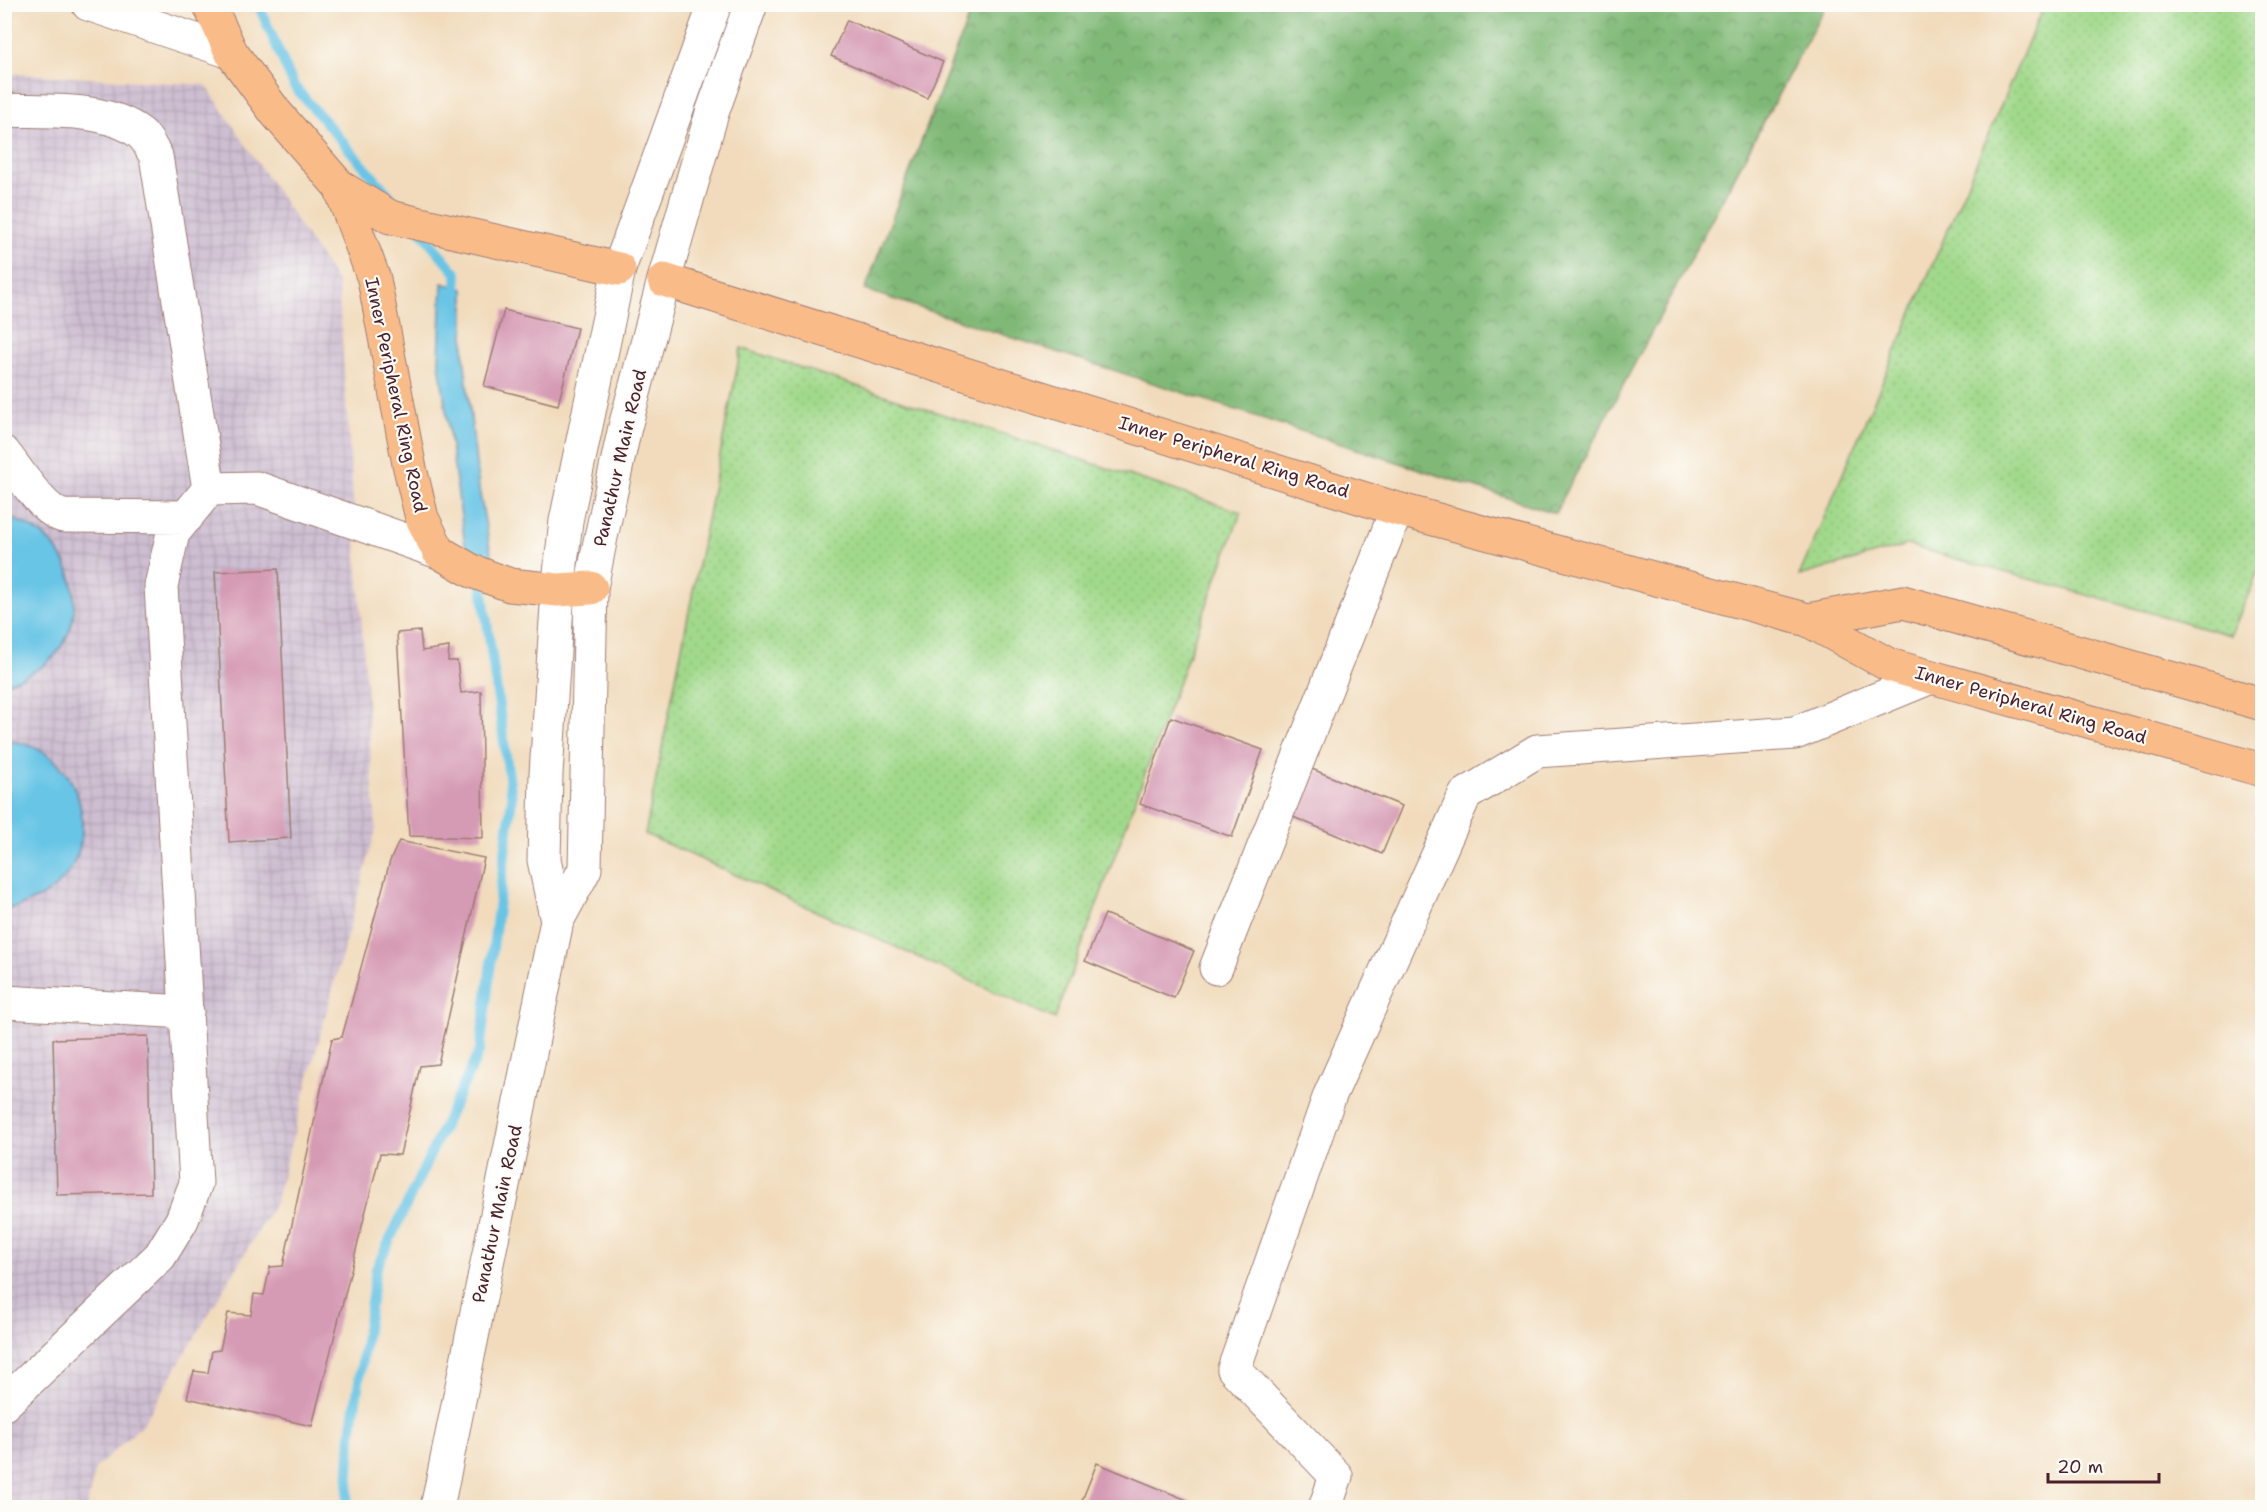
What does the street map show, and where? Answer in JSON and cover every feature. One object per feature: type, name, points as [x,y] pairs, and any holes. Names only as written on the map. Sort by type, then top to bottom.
[{"type":"main road","name":"Inner Peripheral Ring Road","points":[[210,4],[231,52],[276,113],[340,187],[390,217],[619,269]]},
{"type":"main road","name":"Inner Peripheral Ring Road","points":[[340,187],[374,279],[409,464],[422,518],[439,552]]},
{"type":"main road","name":"Inner Peripheral Ring Road","points":[[664,280],[1397,509],[1808,620],[1889,665],[2262,770]]},
{"type":"main road","points":[[439,552],[472,570],[510,585],[558,590],[591,588]]},
{"type":"main road","name":"Inner Peripheral Ring Road","points":[[1808,620],[1903,602],[2262,704]]},
{"type":"street","points":[[88,4],[231,52]]},
{"type":"street","name":"Panathur Main Road","points":[[557,921],[544,860],[546,774],[558,590],[566,521],[619,269],[715,4]]},
{"type":"street","name":"Panathur Main Road","points":[[437,1508],[557,921],[585,869],[591,588],[625,427],[664,280],[712,113],[751,4]]},
{"type":"street","points":[[4,110],[92,114],[120,122],[142,134],[156,156],[209,489],[173,533],[161,586],[188,1012],[196,1184],[182,1220],[160,1256],[4,1404]]},
{"type":"street","points":[[4,453],[44,504],[56,514],[63,516],[187,517]]},
{"type":"street","points":[[209,489],[257,488],[439,552]]},
{"type":"street","points":[[1216,968],[1397,509]]},
{"type":"street","points":[[1326,1508],[1336,1476],[1234,1369],[1330,1095],[1465,795],[1537,751],[1795,733],[1931,677]]},
{"type":"street","points":[[4,1002],[188,1012]]},
{"type":"shaded area","points":[[4,73],[206,85],[338,283],[376,829],[275,1203],[143,1424],[95,1469],[87,1507],[5,1507]]},
{"type":"green space","points":[[973,4],[1826,5],[1555,513],[865,290]]},
{"type":"green space","points":[[2044,5],[2262,5],[2262,562],[2231,635],[1907,545],[1799,576]]},
{"type":"green space","points":[[741,348],[1241,512],[1055,1019],[645,834]]},
{"type":"water","points":[[442,283],[464,289],[464,356],[479,489],[492,559],[466,551],[439,362]]},
{"type":"water","points":[[5,517],[21,522],[42,535],[55,547],[65,563],[74,598],[73,616],[68,633],[59,650],[41,667],[5,684]]},
{"type":"water","points":[[5,741],[34,748],[57,763],[73,785],[81,811],[81,838],[73,864],[57,886],[31,901],[8,908],[4,908]]},
{"type":"building","points":[[847,20],[943,62],[927,98],[831,56]]},
{"type":"building","points":[[504,310],[577,328],[558,405],[484,386]]},
{"type":"building","points":[[278,569],[291,838],[229,842],[215,572]]},
{"type":"building","points":[[420,631],[422,651],[449,647],[448,661],[457,661],[461,693],[481,691],[483,838],[409,836],[397,633]]},
{"type":"building","points":[[1171,717],[1263,750],[1232,837],[1140,804]]},
{"type":"building","points":[[1312,769],[1402,806],[1382,854],[1293,817]]},
{"type":"building","points":[[399,841],[484,858],[438,1064],[420,1066],[400,1155],[380,1154],[312,1426],[187,1398],[194,1371],[208,1373],[212,1351],[220,1350],[228,1313],[251,1315],[254,1294],[264,1295],[270,1267],[283,1266],[332,1039],[342,1037],[390,861]]},
{"type":"building","points":[[1105,914],[1194,951],[1174,998],[1085,961]]},
{"type":"building","points":[[148,1036],[151,1193],[57,1195],[53,1039]]},
{"type":"building","points":[[1097,1463],[1204,1507],[1204,1508],[1079,1508]]},
{"type":"waterway","points":[[258,4],[294,86],[402,210]]},
{"type":"waterway","points":[[422,233],[457,274],[455,300]]},
{"type":"waterway","points":[[347,1508],[351,1434],[376,1269],[480,1050],[512,798],[481,580]]}]
